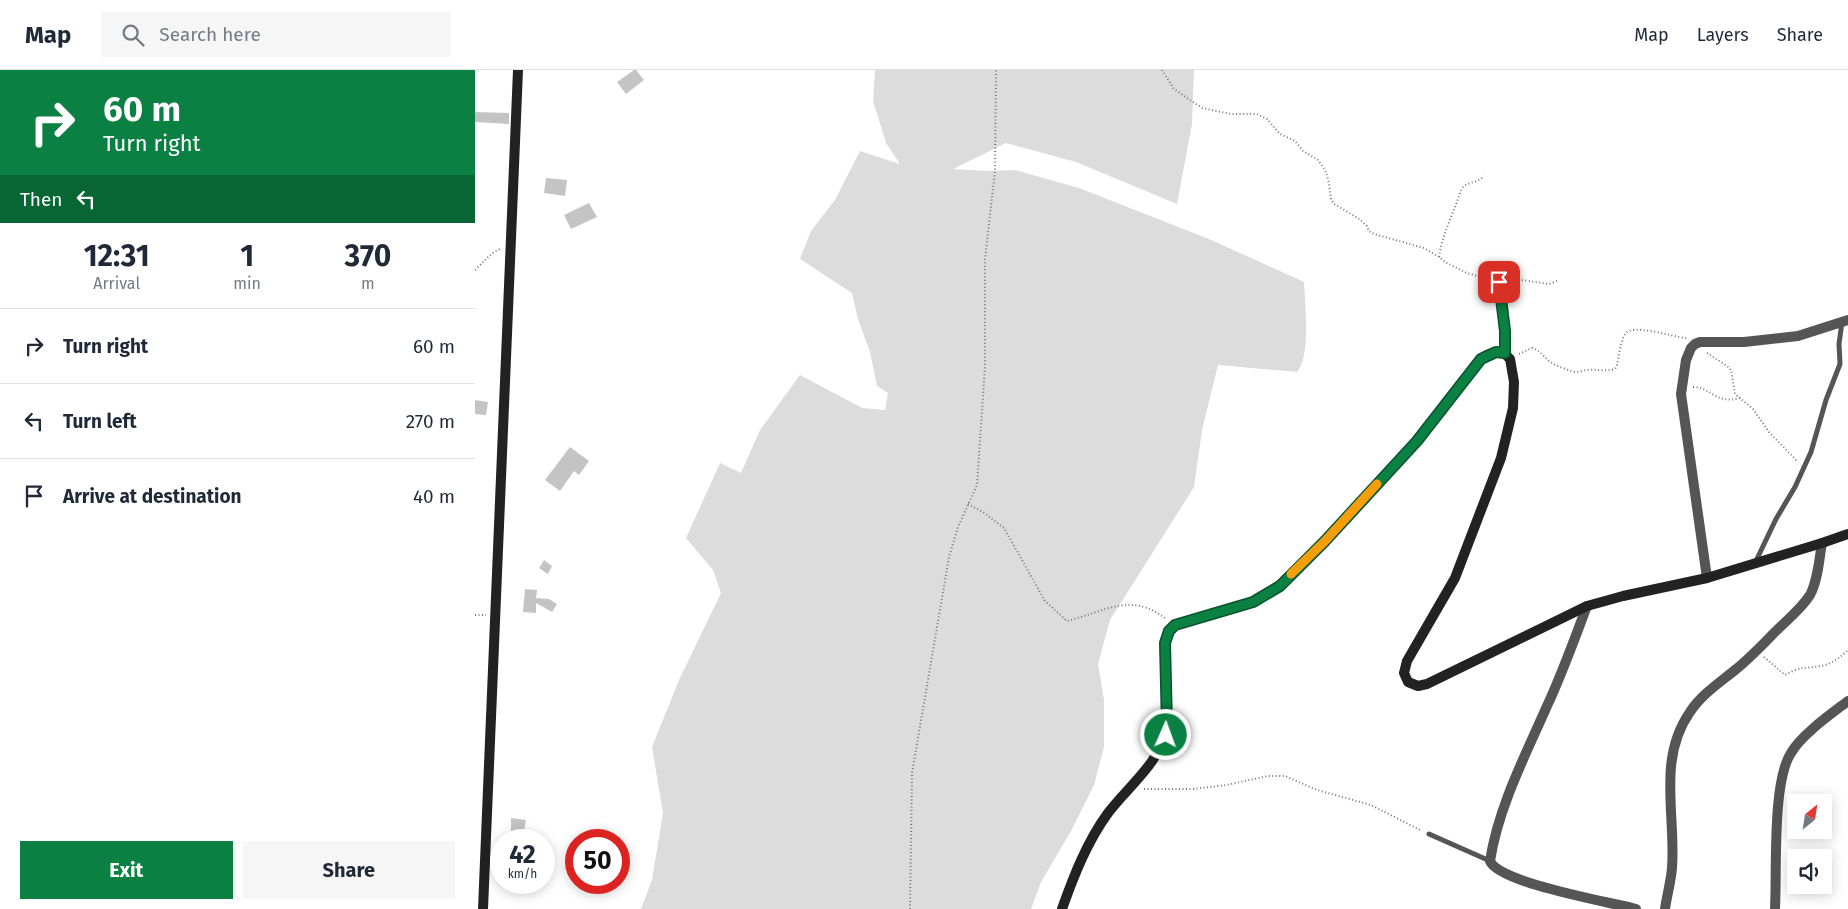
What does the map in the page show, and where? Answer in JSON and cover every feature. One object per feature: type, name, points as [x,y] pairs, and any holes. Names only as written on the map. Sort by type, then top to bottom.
[{"type":"main road","points":[[483,909],[517,70]]},
{"type":"main road","points":[[1062,909],[1088,845],[1108,814],[1150,764],[1166,735],[1165,643],[1169,631],[1175,625],[1253,602],[1280,586],[1325,541],[1417,441],[1481,359],[1496,352],[1507,356],[1514,382],[1513,408],[1501,458],[1455,578],[1407,661],[1404,673],[1408,682],[1418,686],[1427,684],[1587,606],[1623,596],[1707,578],[1848,534]]},
{"type":"street","points":[[1707,578],[1681,390],[1685,360],[1691,348],[1698,343],[1744,342],[1798,336],[1845,321]]},
{"type":"street","points":[[1665,909],[1672,868],[1672,822],[1669,782],[1674,746],[1689,712],[1698,702],[1758,650],[1803,604],[1810,594],[1822,543]]},
{"type":"street","points":[[1587,606],[1511,791],[1493,844],[1490,861],[1496,870],[1529,883],[1636,909]]},
{"type":"street","points":[[1775,909],[1778,805],[1783,772],[1791,752],[1814,728],[1848,702]]},
{"type":"lane","points":[[1499,282],[1507,356]]},
{"type":"lane","points":[[1755,563],[1776,519],[1804,468],[1825,400],[1840,364],[1839,344],[1845,321]]},
{"type":"lane","points":[[1429,834],[1490,861]]},
{"type":"path","points":[[910,909],[912,773],[949,557],[958,527],[977,485],[985,376],[985,259],[995,171],[996,70]]},
{"type":"path","points":[[1162,70],[1175,89],[1202,108],[1231,114],[1257,114],[1267,120],[1280,134],[1295,141],[1303,151],[1317,159],[1321,164],[1326,172],[1331,199],[1334,204],[1358,218],[1374,234],[1424,248],[1445,262]]},
{"type":"path","points":[[1439,257],[1442,240],[1463,186],[1484,176]]},
{"type":"path","points":[[475,270],[492,253],[510,247]]},
{"type":"path","points":[[1507,356],[1532,348],[1538,350],[1553,364],[1570,371],[1609,371],[1615,369],[1623,338],[1631,330],[1650,331],[1691,339],[1698,343],[1706,353],[1731,370],[1733,390],[1739,398],[1753,409],[1769,432],[1793,459],[1804,468]]},
{"type":"path","points":[[1681,390],[1697,387],[1703,388],[1719,399],[1732,400],[1739,398]]},
{"type":"path","points":[[968,504],[983,512],[1004,528],[1045,601],[1067,621],[1106,608],[1138,604],[1158,612],[1175,625]]},
{"type":"path","points":[[1758,650],[1785,675],[1804,666],[1820,666],[1841,657],[1848,650]]},
{"type":"path","points":[[1130,788],[1192,789],[1268,776],[1285,776],[1317,790],[1371,805],[1429,834]]},
{"type":"shaded area","points":[[875,70],[1194,70],[1192,124],[1177,204],[1076,162],[1006,143],[953,169],[1015,170],[1079,188],[1209,239],[1304,282],[1306,343],[1304,355],[1297,372],[1218,365],[1202,430],[1194,487],[1110,620],[1098,664],[1104,700],[1104,747],[1094,785],[1071,831],[1041,882],[1031,909],[641,909],[652,880],[663,813],[652,747],[679,680],[721,593],[713,570],[686,538],[720,463],[741,473],[760,430],[800,375],[862,408],[885,410],[888,393],[877,386],[870,352],[858,319],[852,293],[800,259],[811,231],[835,200],[860,151],[900,164],[886,143],[873,101]]},
{"type":"building","points":[[634,70],[644,80],[626,94],[617,82]]},
{"type":"building","points":[[475,112],[509,113],[509,124],[475,122]]},
{"type":"building","points":[[546,178],[567,180],[565,196],[544,193]]},
{"type":"building","points":[[589,203],[597,217],[571,229],[564,215]]},
{"type":"building","points":[[475,400],[488,402],[486,415],[475,414]]},
{"type":"building","points":[[570,447],[589,461],[579,475],[574,471],[560,491],[545,480]]},
{"type":"building","points":[[544,560],[552,566],[548,574],[539,568]]},
{"type":"building","points":[[525,589],[537,590],[536,598],[549,599],[557,604],[552,612],[536,603],[536,613],[523,612]]},
{"type":"building","points":[[511,818],[526,820],[524,829],[511,829]]},
{"type":"slow traffic","points":[[1291,574],[1325,541],[1377,484]]},
{"type":"route","points":[[1166,735],[1165,643],[1169,631],[1175,625],[1186,621],[1253,602],[1280,586],[1325,541],[1417,441],[1481,359],[1496,352],[1505,353],[1505,331],[1499,282]]}]
